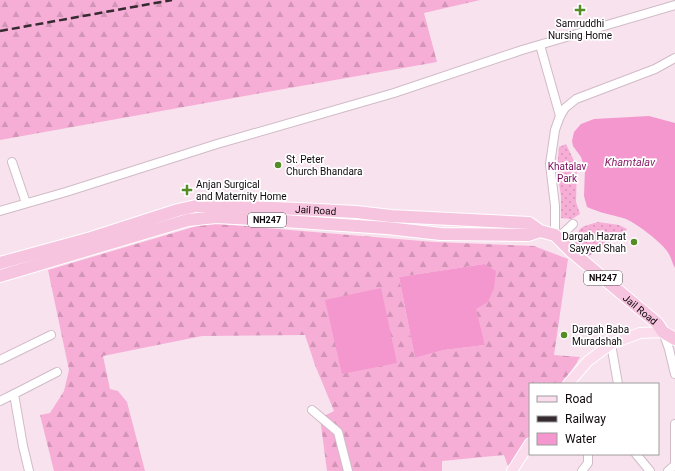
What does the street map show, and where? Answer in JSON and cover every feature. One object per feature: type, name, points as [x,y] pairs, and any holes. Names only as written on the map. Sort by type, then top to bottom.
[{"type":"highway","name":"Jail Road","points":[[0,263],[91,238],[178,210],[196,206],[299,208],[391,216],[529,223],[540,231],[557,237],[572,252],[657,323],[663,332]]},
{"type":"highway","name":"Jail Road","points":[[0,276],[195,219],[254,219],[387,228],[441,234],[528,235],[540,231]]},
{"type":"highway","name":"NH247","points":[[663,332],[675,338]]},
{"type":"main road","points":[[569,383],[588,361],[611,344],[640,333],[663,332]]},
{"type":"main road","points":[[512,471],[529,445]]},
{"type":"street","points":[[0,211],[217,144],[394,93],[540,45],[675,5]]},
{"type":"street","points":[[540,45],[560,116]]},
{"type":"street","points":[[557,237],[550,164],[555,130],[560,116],[565,108],[576,99],[655,68],[675,58]]},
{"type":"street","points":[[12,162],[26,203]]},
{"type":"street","points":[[557,237],[573,224]]},
{"type":"street","points":[[663,332],[675,374]]},
{"type":"street","points":[[0,360],[51,335]]},
{"type":"street","points":[[611,344],[618,383]]},
{"type":"street","points":[[0,401],[57,372]]},
{"type":"street","points":[[14,394],[29,471]]},
{"type":"street","points":[[312,410],[338,432],[348,471]]},
{"type":"street","points":[[668,471],[675,465],[675,424]]},
{"type":"street","points":[[582,471],[588,464],[588,455]]},
{"type":"street","points":[[637,455],[650,471]]},
{"type":"green space","points":[[0,0],[480,0],[424,13],[437,62],[0,140]]},
{"type":"green space","name":"Khatalav Park","points":[[566,144],[577,167],[576,202],[580,214],[572,219],[561,218],[561,196],[557,170],[559,147]]},
{"type":"green space","points":[[598,222],[619,225],[627,229],[625,232],[589,256],[575,243],[578,233],[584,226]]},
{"type":"green space","points":[[207,223],[434,242],[534,246],[568,259],[554,355],[580,357],[564,383],[529,383],[529,437],[509,469],[504,455],[442,461],[442,471],[327,471],[320,418],[334,411],[315,365],[305,335],[202,336],[103,356],[110,389],[118,391],[127,402],[145,471],[54,471],[40,415],[50,413],[64,391],[69,370],[48,270]],"holes":[[[484,264],[475,309],[485,345],[444,350],[415,358],[399,277]]]},
{"type":"water","name":"Khamtalav","points":[[649,116],[675,123],[675,268],[670,255],[664,247],[642,229],[626,219],[587,207],[584,196],[585,169],[581,157],[573,146],[572,141],[574,132],[581,124],[594,119]]},
{"type":"water","points":[[484,264],[496,271],[494,288],[488,302],[476,309],[485,345],[444,350],[415,358],[399,277]]},
{"type":"water","points":[[381,288],[397,363],[342,374],[325,300]]},
{"type":"railway","points":[[0,31],[172,0]]},
{"type":"place","name":"Samruddhi Nursing Home","points":[[580,10]]},
{"type":"place","name":"St. Peter Church Bhandara","points":[[278,165]]},
{"type":"place","name":"Anjan Surgical and Maternity Home","points":[[187,190]]},
{"type":"place","name":"Dargah Hazrat Sayyed Shah","points":[[634,242]]},
{"type":"place","name":"Dargah Baba Muradshah","points":[[564,335]]}]
